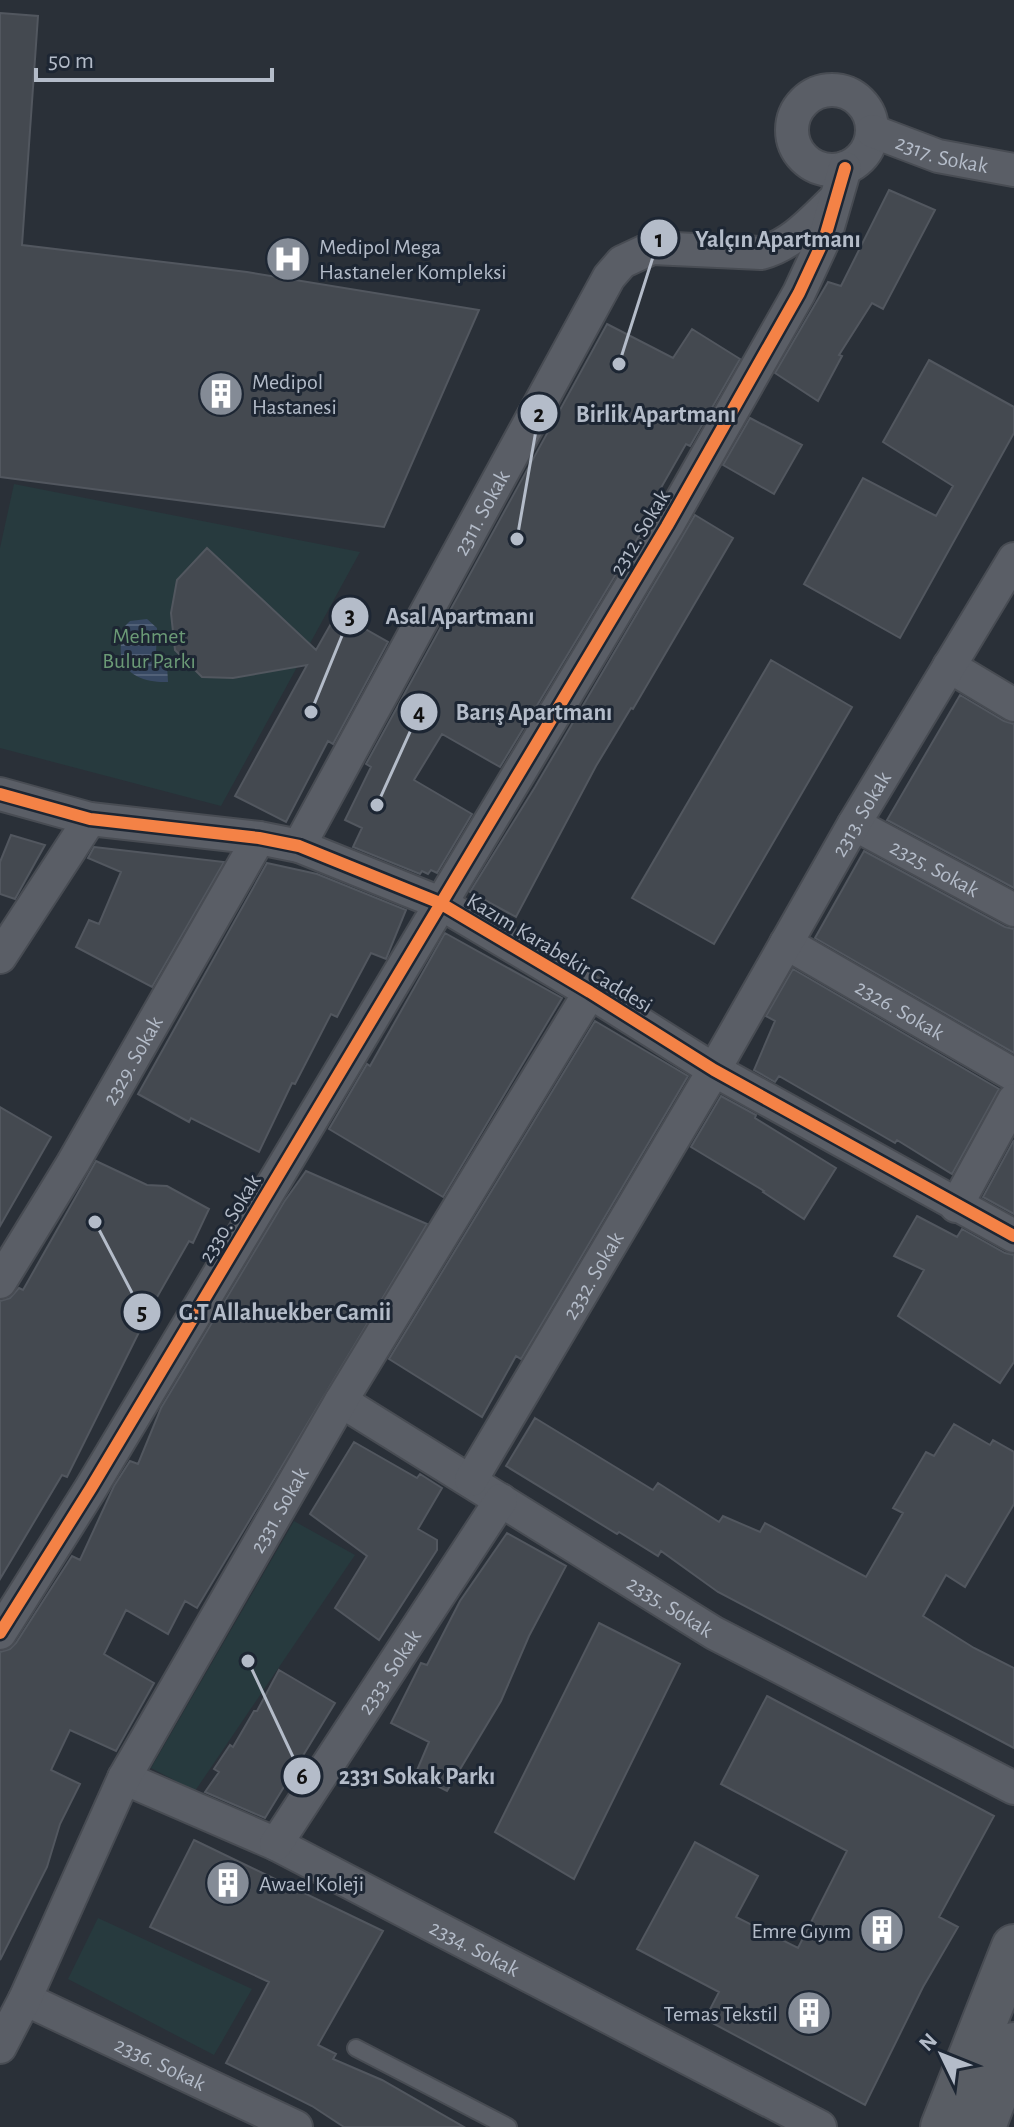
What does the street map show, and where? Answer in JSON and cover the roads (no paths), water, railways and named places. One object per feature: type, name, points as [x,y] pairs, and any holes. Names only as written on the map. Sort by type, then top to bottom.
[{"type":"main road","points":[[943,2127],[1014,1947]]},
{"type":"main road","points":[[983,2127],[1011,2060]]},
{"type":"street","name":"2317. Sokak","points":[[829,91],[854,97],[864,106],[872,131],[869,147],[859,160],[832,171],[807,161],[793,139],[797,113],[805,102],[829,91]]},
{"type":"street","name":"2317. Sokak","points":[[872,131],[938,156],[1014,170]]},
{"type":"street","name":"2312. Sokak","points":[[440,903],[667,526],[799,293],[825,237],[845,168]]},
{"type":"street","points":[[799,293],[776,250],[835,199]]},
{"type":"street","name":"2311. Sokak","points":[[299,846],[609,277],[622,262],[652,248],[761,253],[776,250]]},
{"type":"street","name":"2313. Sokak","points":[[714,1070],[854,824],[1014,559]]},
{"type":"street","points":[[949,666],[1014,705]]},
{"type":"street","name":"Kazım Karabekir Caddesi","points":[[0,794],[90,819],[259,838],[299,846],[440,903],[714,1070],[1014,1236]]},
{"type":"street","points":[[0,957],[10,924],[90,819]]},
{"type":"street","name":"2325. Sokak","points":[[854,824],[1014,910]]},
{"type":"street","name":"2329. Sokak","points":[[0,1282],[73,1163],[259,838]]},
{"type":"street","name":"2330. Sokak","points":[[0,1633],[99,1474],[440,903]]},
{"type":"street","name":"2326. Sokak","points":[[786,943],[1014,1075]]},
{"type":"street","name":"2331. Sokak","points":[[0,2047],[25,1999],[124,1778],[341,1401],[590,992]]},
{"type":"street","name":"2332. Sokak","points":[[471,1480],[714,1070]]},
{"type":"street","points":[[956,1206],[1014,1100]]},
{"type":"street","name":"2335. Sokak","points":[[341,1401],[714,1633],[1014,1788]]},
{"type":"street","name":"2333. Sokak","points":[[276,1844],[501,1500]]},
{"type":"street","name":"2334. Sokak","points":[[124,1778],[276,1844],[820,2127]]},
{"type":"street","name":"2336. Sokak","points":[[25,1999],[296,2127]]},
{"type":"lane","points":[[356,2048],[508,2127]]},
{"type":"water","points":[[147,619],[157,628],[156,653],[167,665],[168,682],[139,677],[123,663],[123,628],[130,621]]},
{"type":"place","name":"Medipol Mega Hastaneler Kompleksi","points":[[288,259]]},
{"type":"place","name":"Yalçın Apartmanı","points":[[619,364]]},
{"type":"place","name":"Medipol Hastanesi","points":[[221,394]]},
{"type":"place","name":"Birlik Apartmanı","points":[[517,539]]},
{"type":"place","name":"Asal Apartmanı","points":[[311,712]]},
{"type":"place","name":"Barış Apartmanı","points":[[377,805]]},
{"type":"place","name":"G.T Allahuekber Camii","points":[[95,1222]]},
{"type":"place","name":"2331 Sokak Parkı","points":[[248,1661]]},
{"type":"place","name":"Awael Koleji","points":[[228,1883]]},
{"type":"place","name":"Emre Gıyım","points":[[882,1930]]},
{"type":"place","name":"Temas Tekstil","points":[[809,2013]]},
{"type":"park label","name":"Mehmet Bulur Parkı","points":[[149,648]]}]
